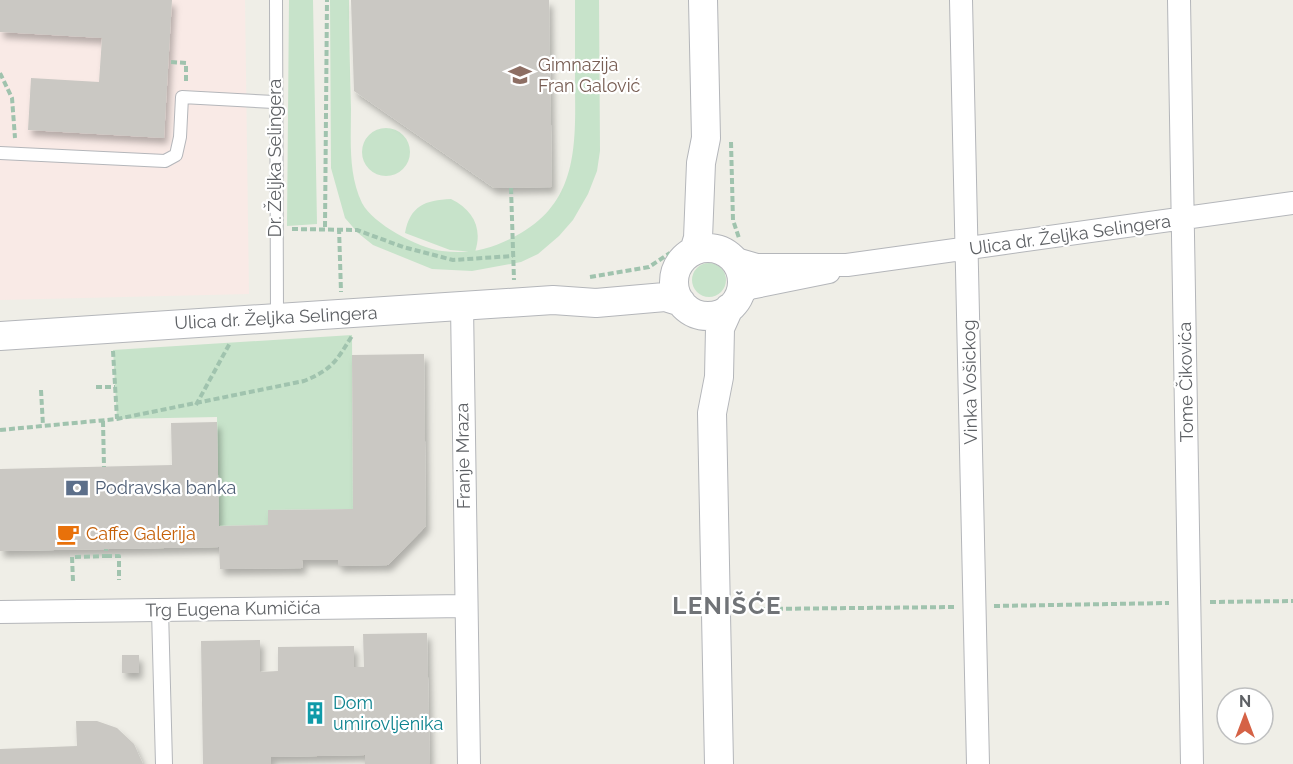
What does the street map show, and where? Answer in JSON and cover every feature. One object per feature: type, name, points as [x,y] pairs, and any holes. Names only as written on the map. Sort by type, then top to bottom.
[{"type":"street","points":[[704,0],[706,138],[701,163],[698,238],[674,283],[701,331],[702,375],[712,413]]},
{"type":"street","name":"Vinka Vošickog","points":[[961,0],[978,764]]},
{"type":"street","name":"Tome Čikovića","points":[[1179,0],[1192,764]]},
{"type":"street","points":[[706,138],[714,170],[718,231],[729,255],[742,275],[734,301],[720,328],[719,377],[712,413],[719,764]]},
{"type":"street","name":"Ulica dr. Željka Selingera","points":[[729,255],[757,265],[847,265],[1293,203]]},
{"type":"street","points":[[687,258],[704,248],[729,255]]},
{"type":"street","name":"Ulica dr. Željka Selingera","points":[[0,336],[277,316],[553,300],[650,282],[667,274],[687,258]]},
{"type":"street","name":"Ulica dr. Željka Selingera","points":[[734,301],[750,288],[817,277],[847,265]]},
{"type":"street","name":"Ulica dr. Željka Selingera","points":[[553,300],[596,303],[664,297],[688,307]]},
{"type":"street","points":[[688,307],[713,315],[734,301]]},
{"type":"street","name":"Franje Mraza","points":[[462,306],[469,764]]},
{"type":"street","name":"Trg Eugena Kumičića","points":[[0,612],[466,606]]},
{"type":"street","points":[[160,610],[164,764]]},
{"type":"lane","name":"Dr. Željka Selingera","points":[[276,0],[274,102],[277,316]]},
{"type":"lane","points":[[0,153],[165,161],[176,155],[180,137],[182,97],[274,102]]},
{"type":"path","points":[[325,228],[327,0]]},
{"type":"path","points":[[171,62],[186,63],[186,84]]},
{"type":"path","points":[[0,73],[12,98],[15,143]]},
{"type":"path","points":[[511,188],[514,284]]},
{"type":"path","points":[[276,230],[325,228],[357,230],[403,247],[453,260],[513,256]]},
{"type":"path","points":[[339,228],[342,296]]},
{"type":"path","points":[[0,430],[117,419],[262,392],[322,374],[336,364],[352,335]]},
{"type":"path","points":[[195,405],[232,341]]},
{"type":"path","points":[[113,350],[117,419]]},
{"type":"path","points":[[96,387],[115,387]]},
{"type":"path","points":[[41,390],[43,426]]},
{"type":"path","points":[[102,421],[104,467]]},
{"type":"path","points":[[106,549],[106,556]]},
{"type":"path","points":[[73,581],[72,557],[106,556],[119,556],[119,580]]},
{"type":"path","points":[[1190,603],[1293,601]]},
{"type":"shaded area","points":[[0,0],[245,0],[249,294],[0,300]]},
{"type":"green space","points":[[289,0],[313,0],[317,224],[287,226]]},
{"type":"green space","points":[[330,0],[349,0],[351,157],[354,180],[362,203],[386,227],[409,240],[432,249],[461,252],[495,246],[512,238],[533,225],[549,211],[560,194],[568,176],[574,136],[575,0],[599,0],[600,151],[597,171],[588,194],[573,220],[559,236],[538,254],[521,262],[472,271],[432,269],[373,245],[358,233],[345,218],[331,168]]},
{"type":"green space","points":[[381,128],[391,128],[403,135],[410,147],[410,157],[403,169],[391,176],[381,176],[366,165],[362,157],[362,147],[373,132]]},
{"type":"green space","points":[[451,199],[459,203],[474,221],[478,235],[475,252],[450,250],[405,233],[411,216],[420,206]]},
{"type":"green space","points":[[709,263],[721,268],[726,280],[721,292],[709,297],[697,292],[692,280],[697,268]]},
{"type":"green space","points":[[352,335],[353,509],[268,510],[268,525],[219,526],[217,417],[117,419],[113,350]]},
{"type":"building","points":[[0,0],[172,0],[164,138],[28,130],[31,78],[99,82],[102,38],[0,32]]},
{"type":"building","points":[[351,0],[549,0],[552,187],[494,188],[354,91]]},
{"type":"building","points":[[424,354],[426,526],[388,565],[338,566],[338,560],[302,560],[303,568],[220,569],[219,547],[0,551],[0,469],[172,465],[171,423],[217,422],[219,526],[268,525],[268,510],[353,509],[352,355]]},
{"type":"building","name":"Dom umirovljenika","points":[[427,633],[430,764],[365,764],[365,755],[271,757],[271,764],[203,764],[201,641],[260,640],[260,672],[278,671],[278,647],[354,646],[354,667],[364,667],[363,634]]},
{"type":"building","points":[[122,655],[139,655],[139,673],[122,673]]},
{"type":"building","points":[[76,721],[97,721],[117,728],[134,744],[143,764],[0,764],[0,749],[77,746]]},
{"type":"place","name":"Gimnazija Fran Galović","points":[[520,75]]},
{"type":"place","name":"Podravska banka","points":[[77,488]]},
{"type":"place","name":"Caffe Galerija","points":[[68,534]]},
{"type":"place","name":"Dom umirovljenika","points":[[315,713]]},
{"type":"district","name":"LENIŠĆE","points":[[727,606]]}]
